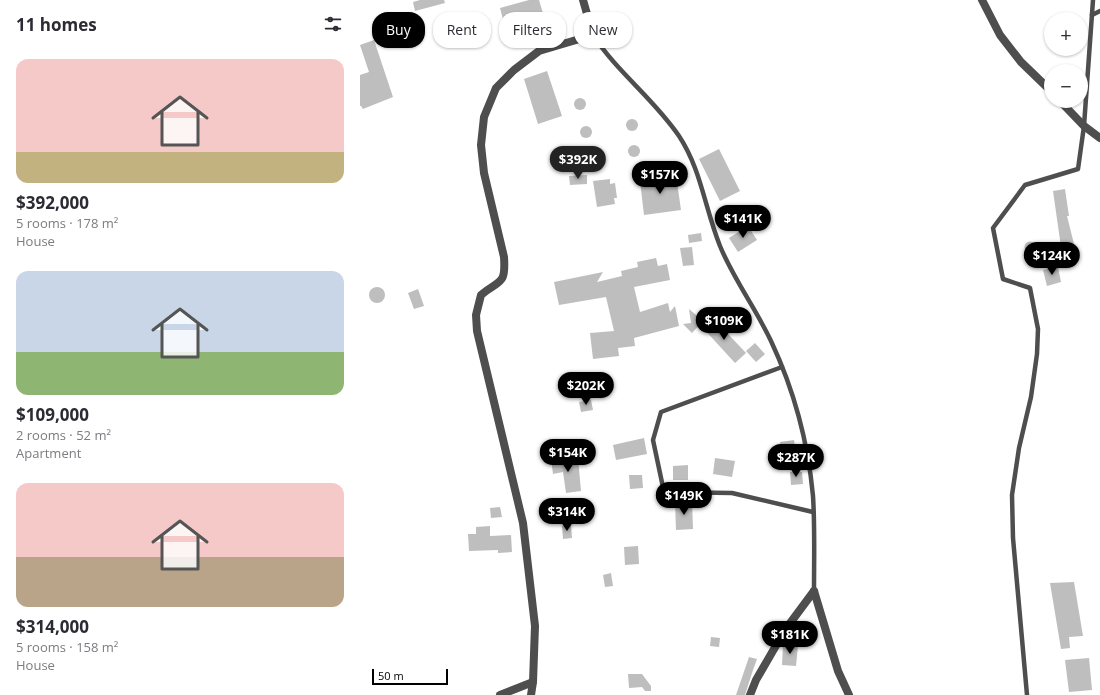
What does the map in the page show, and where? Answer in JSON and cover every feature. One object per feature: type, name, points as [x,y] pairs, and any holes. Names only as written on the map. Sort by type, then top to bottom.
[{"type":"street","points":[[582,0],[586,12]]},
{"type":"street","points":[[982,0],[1000,35],[1021,62],[1044,84]]},
{"type":"street","points":[[532,695],[534,682],[535,626],[523,523],[477,331],[476,315],[481,295],[501,282],[505,270],[504,257],[484,173],[481,145],[484,117],[496,88],[539,51],[574,41]]},
{"type":"street","points":[[1067,108],[1084,126],[1100,138]]},
{"type":"street","points":[[750,695],[763,667],[785,630],[814,592]]},
{"type":"street","points":[[814,592],[838,672],[849,695]]},
{"type":"street","points":[[500,695],[534,682]]},
{"type":"lane","points":[[1027,695],[1014,538],[1012,495],[1019,448],[1031,397],[1038,329],[1030,288],[1003,279],[993,228],[1025,185],[1078,169],[1084,126],[1093,0]]},
{"type":"lane","points":[[1092,15],[1100,11]]},
{"type":"lane","points":[[602,48],[648,98],[678,135],[690,155],[720,246],[771,341],[794,396],[807,449],[813,496],[814,592]]},
{"type":"lane","points":[[782,367],[661,412],[654,440],[664,492],[732,493],[813,512]]},
{"type":"building","points":[[420,0],[444,0],[445,3],[415,11],[413,2]]},
{"type":"building","points":[[529,0],[539,0],[543,12],[501,12],[500,8]]},
{"type":"building","points":[[372,41],[372,48],[377,48],[393,97],[363,109],[360,106],[360,75],[369,72],[360,45]]},
{"type":"building","points":[[547,71],[562,116],[538,124],[524,79]]},
{"type":"building","points":[[578,98],[582,98],[586,104],[582,110],[578,110],[574,106],[574,102]]},
{"type":"building","points":[[630,119],[634,119],[638,125],[634,131],[630,131],[626,127],[626,123]]},
{"type":"building","points":[[584,126],[588,126],[592,132],[588,138],[584,138],[580,134],[580,130]]},
{"type":"building","points":[[636,145],[639,146],[639,156],[632,157],[629,156],[628,149],[629,146]]},
{"type":"building","points":[[719,149],[740,191],[720,201],[699,159]]},
{"type":"building","points":[[587,175],[587,184],[570,185],[569,176]]},
{"type":"building","points":[[676,175],[681,210],[644,215],[640,181]]},
{"type":"building","points":[[610,179],[610,184],[615,183],[617,198],[614,198],[615,204],[597,207],[593,181]]},
{"type":"building","points":[[1065,189],[1069,216],[1067,216],[1074,244],[1061,247],[1053,191]]},
{"type":"building","points":[[748,226],[757,240],[738,252],[729,238]]},
{"type":"building","points":[[701,233],[702,241],[689,243],[688,235]]},
{"type":"building","points":[[1028,242],[1032,242],[1034,243],[1034,251],[1028,252],[1025,249],[1025,245]]},
{"type":"building","points":[[692,247],[694,265],[683,266],[680,248]]},
{"type":"building","points":[[656,258],[658,266],[667,264],[670,280],[634,287],[640,312],[668,303],[670,312],[675,306],[679,326],[634,338],[635,346],[618,348],[619,356],[593,359],[590,333],[614,331],[606,297],[559,305],[554,282],[603,272],[597,282],[622,276],[621,271],[638,267],[637,262]]},
{"type":"building","points":[[1058,267],[1061,282],[1047,286],[1043,270]]},
{"type":"building","points":[[377,287],[383,289],[385,295],[383,301],[377,303],[371,301],[369,295],[371,289]]},
{"type":"building","points":[[418,289],[424,306],[414,309],[408,293]]},
{"type":"building","points":[[689,309],[703,321],[692,333],[683,324],[691,323]]},
{"type":"building","points":[[713,318],[746,353],[735,363],[703,328]]},
{"type":"building","points":[[755,343],[765,354],[756,362],[746,351]]},
{"type":"building","points":[[591,400],[593,410],[581,412],[579,402]]},
{"type":"building","points":[[644,438],[647,454],[616,460],[613,445]]},
{"type":"building","points":[[794,440],[796,453],[782,455],[780,442]]},
{"type":"building","points":[[568,456],[568,460],[578,458],[581,491],[566,493],[563,472],[553,474],[551,459]]},
{"type":"building","points":[[715,458],[735,461],[732,477],[713,474]]},
{"type":"building","points":[[688,465],[688,480],[673,480],[673,466]]},
{"type":"building","points":[[790,472],[802,472],[803,484],[791,485]]},
{"type":"building","points":[[629,475],[642,475],[643,488],[630,489]]},
{"type":"building","points":[[692,501],[693,529],[676,530],[675,502]]},
{"type":"building","points":[[500,507],[502,517],[491,518],[490,508]]},
{"type":"building","points":[[571,525],[572,538],[563,539],[562,526]]},
{"type":"building","points":[[490,526],[490,536],[511,535],[512,552],[498,553],[498,550],[469,551],[468,534],[476,534],[476,527]]},
{"type":"building","points":[[638,546],[639,564],[625,565],[624,547]]},
{"type":"building","points":[[611,573],[613,586],[605,587],[603,575]]},
{"type":"building","points":[[1074,582],[1083,636],[1069,637],[1070,648],[1061,649],[1050,583]]},
{"type":"building","points":[[711,637],[720,638],[719,647],[710,646]]},
{"type":"building","points":[[783,644],[798,646],[796,666],[782,665]]},
{"type":"building","points":[[749,657],[757,659],[745,695],[736,695]]},
{"type":"building","points":[[1089,658],[1092,690],[1069,692],[1065,660]]},
{"type":"building","points":[[628,674],[642,674],[651,686],[651,691],[645,691],[642,687],[629,688]]}]
